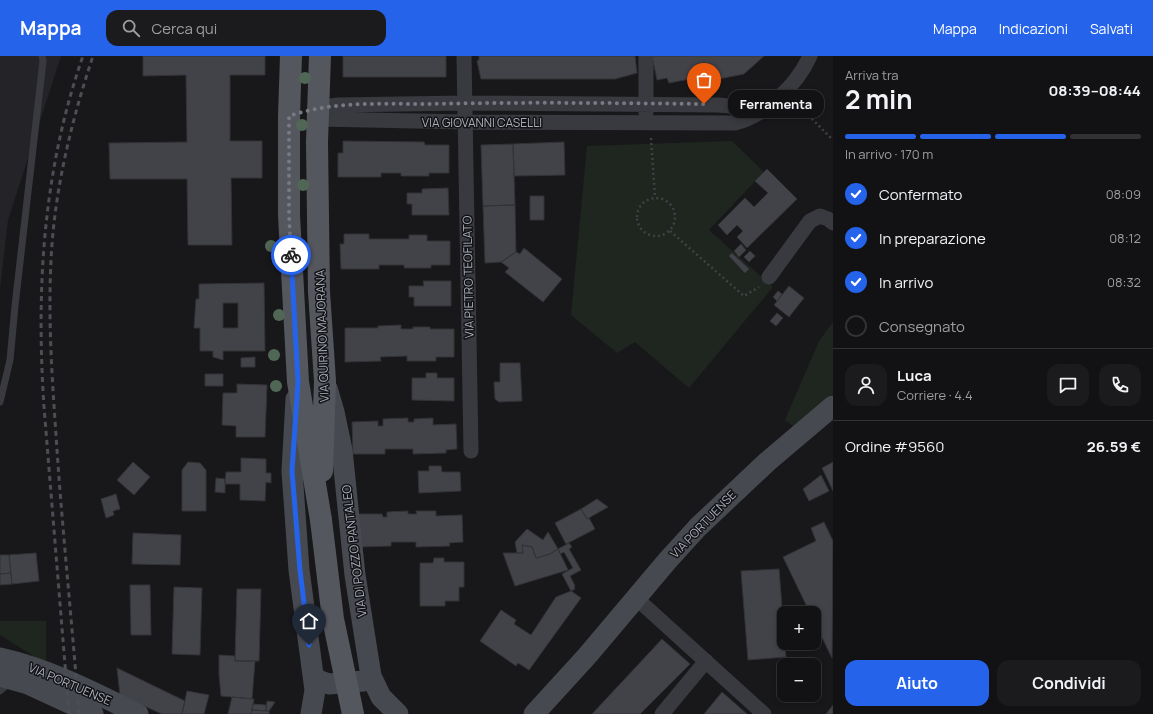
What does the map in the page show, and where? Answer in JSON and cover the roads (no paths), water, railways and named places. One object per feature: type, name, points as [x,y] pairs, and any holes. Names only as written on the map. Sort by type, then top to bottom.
[{"type":"main road","name":"VIA QUIRINO MAJORANA","points":[[291,56],[289,116],[289,215],[298,382],[321,520],[333,619],[353,714]]},
{"type":"main road","name":"VIA QUIRINO MAJORANA","points":[[320,56],[318,113],[319,292],[325,381],[321,520]]},
{"type":"main road","points":[[289,116],[318,113]]},
{"type":"street","name":"VIA PIETRO TEOFILATO","points":[[464,56],[471,452]]},
{"type":"street","points":[[646,56],[646,122]]},
{"type":"street","points":[[757,114],[789,86],[804,67],[810,56]]},
{"type":"street","name":"VIA GIOVANNI CASELLI","points":[[318,113],[338,105],[464,103],[734,106],[742,107],[757,114]]},
{"type":"street","name":"VIA GIOVANNI CASELLI","points":[[318,113],[465,122],[735,123],[757,114]]},
{"type":"street","points":[[769,277],[810,221],[820,216],[833,223]]},
{"type":"street","name":"VIA DI POZZO PANTALEO","points":[[325,381],[334,412],[342,450],[355,575],[371,676],[381,697],[398,714]]},
{"type":"street","name":"VIA QUIRINO MAJORANA","points":[[298,382],[292,471],[300,570],[313,675],[314,696],[310,714]]},
{"type":"street","name":"VIA PORTUENSE","points":[[534,714],[587,656],[682,544],[717,508],[767,462],[833,406]]},
{"type":"street","points":[[636,598],[764,714]]},
{"type":"street","name":"VIA PORTUENSE","points":[[552,714],[570,689],[587,656]]},
{"type":"street","points":[[662,714],[706,661]]},
{"type":"street","name":"VIA PORTUENSE","points":[[3,670],[28,666],[55,675],[138,714]]},
{"type":"street","name":"VIA PORTUENSE","points":[[3,670],[28,684],[93,714]]},
{"type":"street","points":[[313,675],[318,680],[329,684],[361,682],[371,676]]},
{"type":"lane","points":[[0,402],[10,360],[43,58]]},
{"type":"railway","points":[[69,714],[44,407],[41,318],[42,274],[51,186],[59,142],[83,56]]},
{"type":"railway","points":[[79,714],[61,505],[51,348],[50,283],[53,235],[60,183],[71,132],[93,56]]},
{"type":"place","name":"Ferramenta","points":[[704,104]]}]
